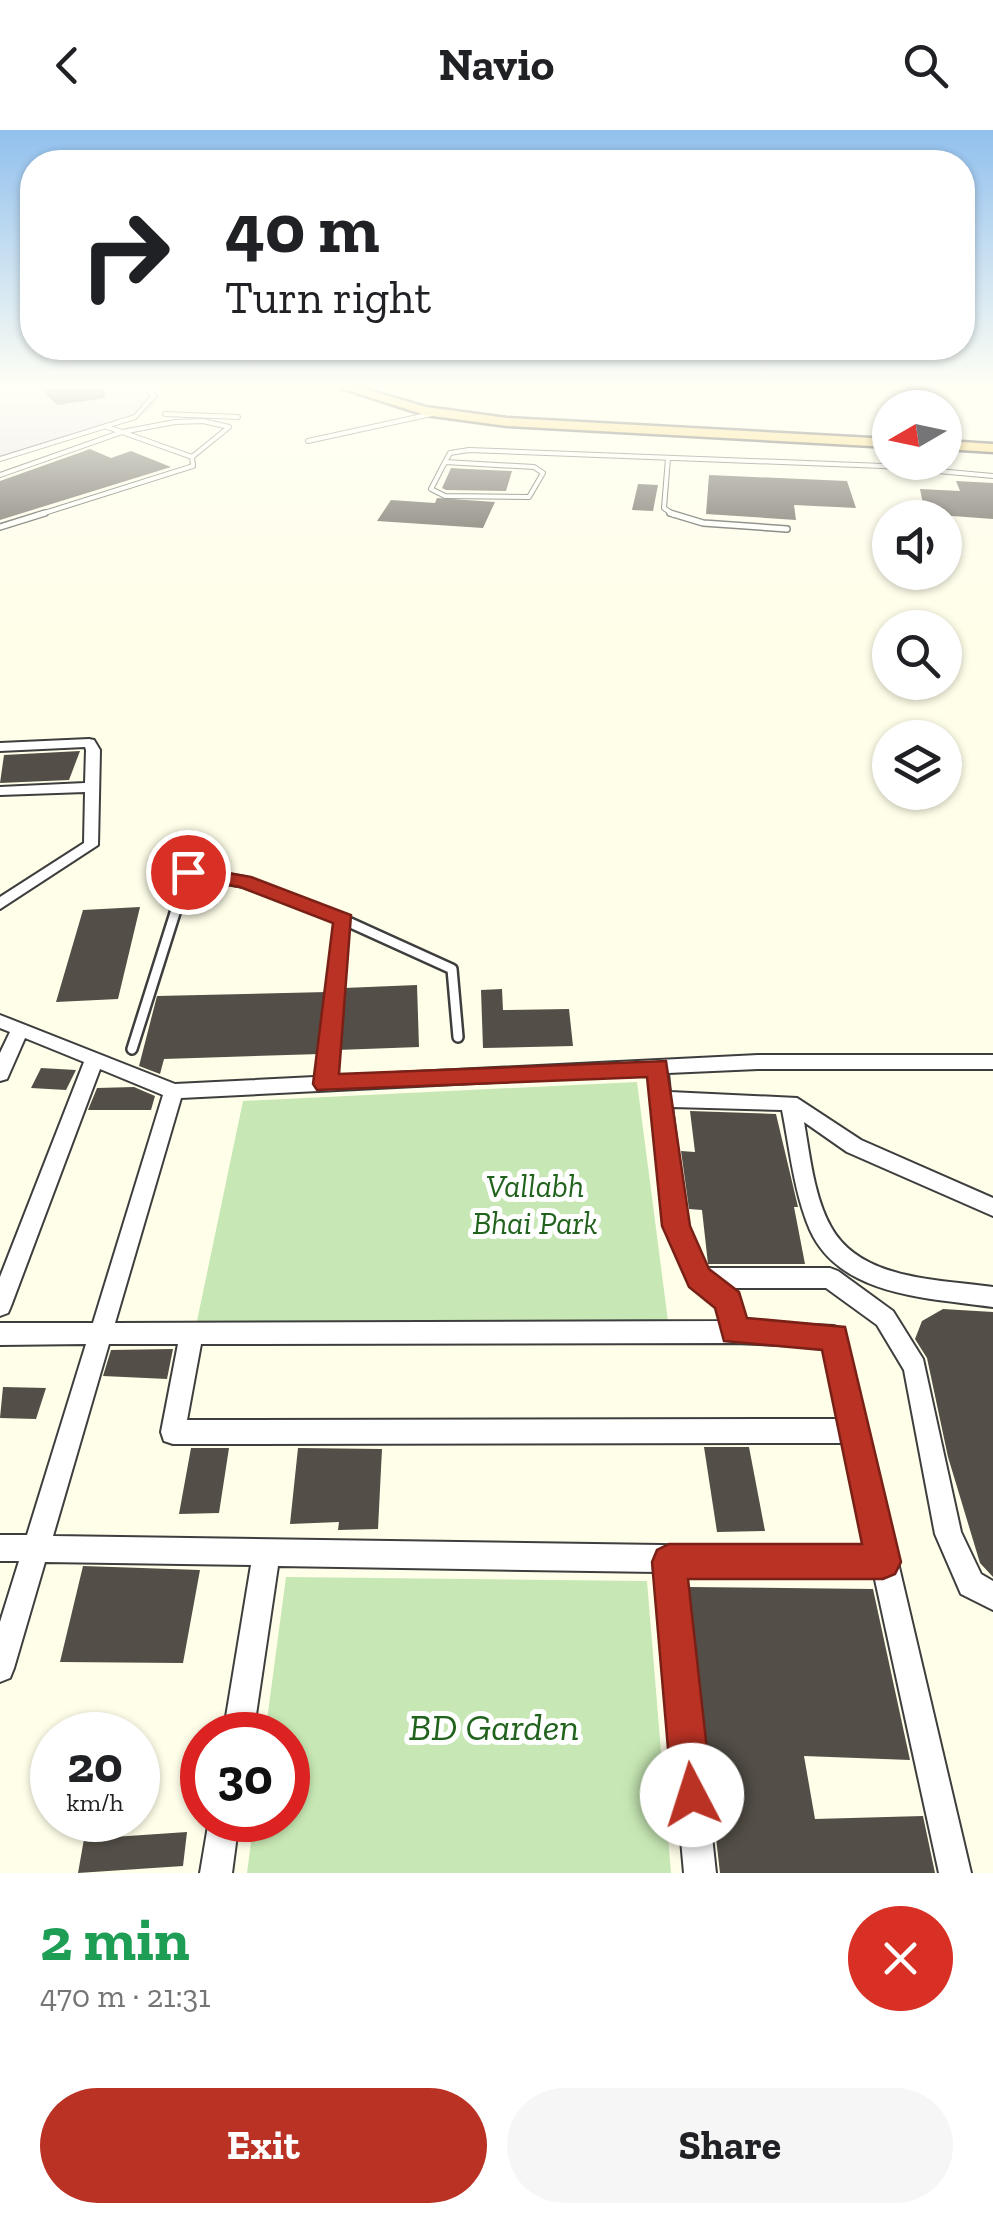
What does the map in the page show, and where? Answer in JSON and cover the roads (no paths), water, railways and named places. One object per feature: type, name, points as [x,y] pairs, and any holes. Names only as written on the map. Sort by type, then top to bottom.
[{"type":"street","points":[[0,747],[89,743],[92,787],[91,844],[0,904]]},
{"type":"street","points":[[0,791],[92,787]]},
{"type":"street","points":[[0,1021],[174,1091],[758,1062],[993,1062]]},
{"type":"street","points":[[0,1074],[20,1029]]},
{"type":"street","points":[[0,1306],[94,1059]]},
{"type":"street","points":[[658,1067],[676,1226],[699,1278],[728,1301],[734,1332]]},
{"type":"street","points":[[0,1668],[174,1091]]},
{"type":"street","points":[[662,1098],[790,1103],[854,1146],[993,1208]]},
{"type":"street","points":[[790,1103],[815,1213],[834,1250],[880,1277],[993,1297]]},
{"type":"street","points":[[699,1278],[830,1278],[886,1318],[916,1366],[948,1534],[971,1584],[993,1596]]},
{"type":"street","points":[[0,1334],[734,1332],[834,1337],[955,1873]]},
{"type":"street","points":[[192,1335],[173,1432],[855,1431]]},
{"type":"street","points":[[0,1548],[669,1562],[883,1562]]},
{"type":"street","points":[[242,1712],[266,1554]]},
{"type":"street","points":[[669,1562],[700,1873]]},
{"type":"street","points":[[216,1873],[221,1842]]},
{"type":"lane","points":[[0,527],[182,469]]},
{"type":"lane","points":[[441,469],[431,489],[437,494],[529,496],[543,473],[538,469]]},
{"type":"lane","points":[[667,469],[664,508],[668,514],[689,521],[787,530]]},
{"type":"lane","points":[[920,469],[993,476]]},
{"type":"lane","points":[[132,1049],[188,872],[244,882],[344,920],[452,969],[458,1037]]},
{"type":"lane","points":[[325,1084],[344,920]]},
{"type":"park label","name":"Vallabh Bhai Park","points":[[535,1204]]},
{"type":"park label","name":"BD Garden","points":[[494,1727]]}]
